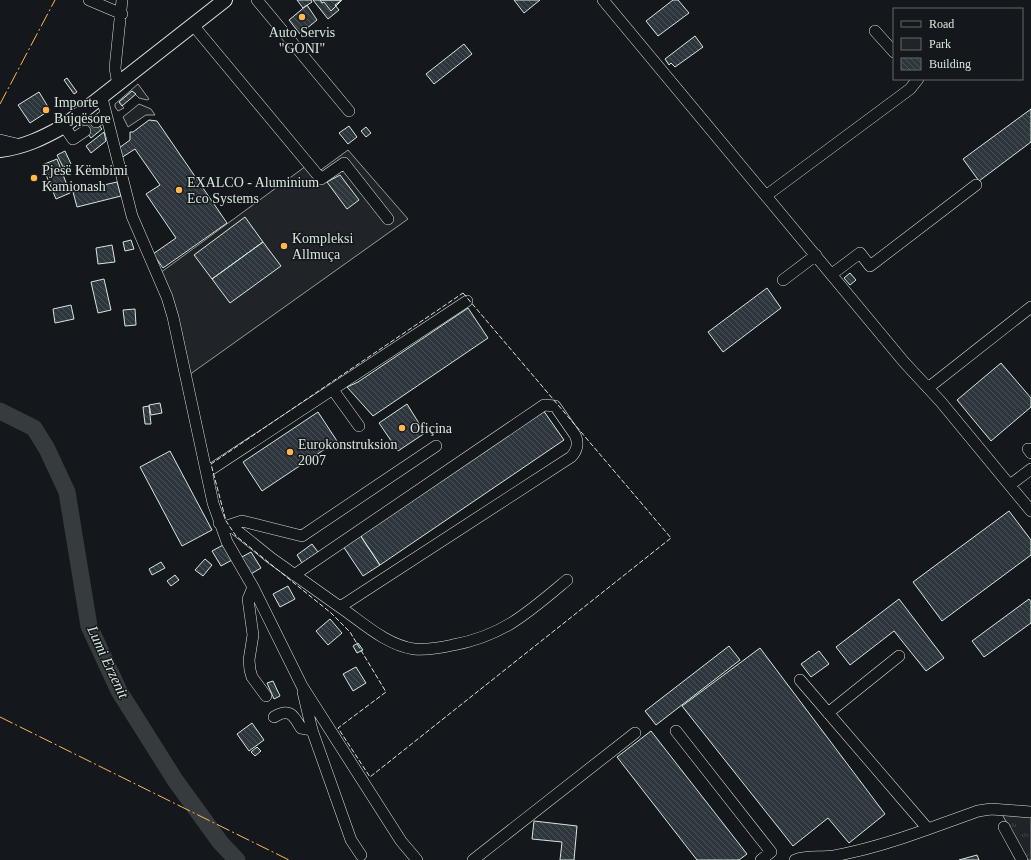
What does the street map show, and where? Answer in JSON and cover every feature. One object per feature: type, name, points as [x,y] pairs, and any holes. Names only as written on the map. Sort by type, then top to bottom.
[{"type":"main road","points":[[0,150],[23,146],[64,126],[102,98],[225,0]]},
{"type":"street","points":[[89,0],[122,14]]},
{"type":"street","points":[[118,85],[115,68],[122,14],[122,0]]},
{"type":"street","points":[[257,0],[349,111]]},
{"type":"street","points":[[603,0],[767,195],[904,362],[928,388],[1031,511]]},
{"type":"street","points":[[193,25],[321,179],[344,163],[388,219]]},
{"type":"street","points":[[875,30],[893,51]]},
{"type":"street","points":[[767,195],[910,89],[917,80]]},
{"type":"street","points":[[102,98],[132,216],[174,317],[207,472],[227,542],[253,588],[302,686],[401,841],[417,860]]},
{"type":"street","points":[[96,122],[106,114]]},
{"type":"street","points":[[64,126],[73,139],[85,131]]},
{"type":"street","points":[[0,140],[23,146]]},
{"type":"street","points":[[832,274],[860,253],[870,266],[976,186]]},
{"type":"street","points":[[783,280],[816,255]]},
{"type":"street","points":[[207,472],[467,301]]},
{"type":"street","points":[[928,388],[1031,307]]},
{"type":"street","points":[[333,390],[359,426]]},
{"type":"street","points":[[294,575],[539,408],[550,404],[559,410],[578,440],[574,453],[571,457],[340,607]]},
{"type":"street","points":[[223,524],[242,521],[302,536],[436,446]]},
{"type":"street","points":[[1010,485],[1031,469]]},
{"type":"street","points":[[223,524],[235,529],[294,575],[385,638],[413,649],[430,649],[470,642],[493,635],[531,611],[567,580]]},
{"type":"street","points":[[253,588],[248,599],[253,635],[249,660],[250,670],[252,677],[266,696]]},
{"type":"street","points":[[828,713],[899,656]]},
{"type":"street","points":[[800,680],[928,829]]},
{"type":"street","points":[[302,686],[312,730],[351,840],[362,855]]},
{"type":"street","points":[[274,717],[281,713],[290,714],[295,717],[301,728],[312,730]]},
{"type":"street","points":[[676,731],[771,852],[761,860]]},
{"type":"street","points":[[473,860],[635,733]]},
{"type":"street","points":[[795,860],[802,857],[826,857],[839,855],[905,837],[978,811],[991,808],[1031,812]]},
{"type":"street","points":[[1004,827],[1022,860]]},
{"type":"green space","points":[[138,84],[149,99],[139,98],[132,91],[119,102],[124,108],[118,111],[115,104]]},
{"type":"green space","points":[[139,104],[151,109],[155,115],[146,115],[128,127],[123,117]]},
{"type":"green space","name":"Kompleksi Allmuça","points":[[348,150],[408,219],[189,375],[160,273],[306,166],[314,175]]},
{"type":"green space","points":[[1002,814],[1031,816],[1031,860],[1026,860]]},
{"type":"building","points":[[297,0],[311,0],[312,2],[303,8]]},
{"type":"building","points":[[313,0],[342,0],[335,5],[339,10],[328,19]]},
{"type":"building","points":[[320,0],[342,0],[331,11],[324,2],[322,3]]},
{"type":"building","points":[[514,0],[540,0],[524,13]]},
{"type":"building","points":[[673,0],[678,0],[689,13],[658,36],[646,21]]},
{"type":"building","points":[[307,5],[317,20],[300,34],[289,20]]},
{"type":"building","points":[[695,36],[703,47],[675,67],[671,63],[669,65],[665,59]]},
{"type":"building","points":[[464,44],[472,54],[434,84],[426,74]]},
{"type":"building","points":[[67,78],[77,92],[74,94],[64,80]]},
{"type":"building","points":[[132,91],[136,94],[122,106],[119,102]]},
{"type":"building","points":[[39,92],[50,110],[30,123],[18,105]]},
{"type":"building","points":[[1031,109],[1031,142],[979,181],[963,159]]},
{"type":"building","points":[[91,116],[102,129],[91,138],[80,124]]},
{"type":"building","name":"EXALCO - Aluminium Eco Systems","points":[[149,120],[157,121],[227,223],[163,268],[153,254],[176,238],[146,194],[160,185],[135,149],[121,158],[121,151],[119,148],[130,140],[130,132],[133,132]]},
{"type":"building","points":[[349,126],[357,137],[348,144],[339,133]]},
{"type":"building","points":[[366,127],[371,133],[366,137],[361,131]]},
{"type":"building","points":[[104,132],[106,141],[91,153],[86,146]]},
{"type":"building","points":[[65,151],[71,164],[63,167],[57,155]]},
{"type":"building","points":[[57,159],[70,193],[56,199],[42,165]]},
{"type":"building","points":[[340,175],[359,200],[347,209],[327,182]]},
{"type":"building","points":[[117,182],[121,196],[77,207],[73,192]]},
{"type":"building","points":[[245,217],[263,242],[212,279],[194,255]]},
{"type":"building","points":[[131,240],[134,249],[125,251],[123,242]]},
{"type":"building","points":[[263,242],[281,266],[230,303],[212,279]]},
{"type":"building","points":[[112,245],[115,262],[98,264],[96,248]]},
{"type":"building","points":[[850,273],[856,280],[850,285],[844,278]]},
{"type":"building","points":[[104,279],[111,310],[98,313],[91,282]]},
{"type":"building","points":[[767,288],[781,308],[723,352],[708,332]]},
{"type":"building","points":[[71,305],[74,319],[55,323],[53,309]]},
{"type":"building","points":[[468,308],[488,338],[373,416],[347,387],[358,382]]},
{"type":"building","points":[[135,309],[136,325],[125,326],[123,310]]},
{"type":"building","points":[[1001,363],[1031,398],[1031,407],[991,441],[957,400]]},
{"type":"building","points":[[160,403],[162,413],[151,415],[149,405]]},
{"type":"building","name":"Ofiçina","points":[[407,404],[425,433],[398,451],[379,423]]},
{"type":"building","points":[[149,406],[151,424],[145,424],[143,407]]},
{"type":"building","points":[[543,410],[564,440],[380,565],[360,535]]},
{"type":"building","name":"Eurokonstruksion 2007","points":[[318,412],[337,441],[262,491],[243,462]]},
{"type":"building","points":[[170,451],[212,530],[182,546],[140,467]]},
{"type":"building","points":[[1009,511],[1031,540],[1031,555],[942,621],[913,582]]},
{"type":"building","points":[[360,535],[380,565],[363,576],[343,546]]},
{"type":"building","points":[[312,544],[318,552],[302,563],[297,555]]},
{"type":"building","points":[[223,545],[232,560],[221,566],[212,551]]},
{"type":"building","points":[[251,552],[261,568],[249,575],[240,558]]},
{"type":"building","points":[[205,559],[212,565],[203,576],[195,570]]},
{"type":"building","points":[[161,562],[165,568],[152,575],[149,569]]},
{"type":"building","points":[[175,575],[179,580],[171,586],[167,581]]},
{"type":"building","points":[[288,586],[295,599],[280,607],[273,594]]},
{"type":"building","points":[[899,599],[944,658],[926,671],[894,631],[850,665],[836,647]]},
{"type":"building","points":[[1029,599],[1031,602],[1031,623],[984,657],[972,641]]},
{"type":"building","points":[[330,619],[342,633],[328,645],[316,631]]},
{"type":"building","points":[[358,643],[363,650],[357,653],[353,646]]},
{"type":"building","points":[[729,646],[740,660],[656,725],[645,711]]},
{"type":"building","points":[[760,648],[885,814],[849,843],[828,818],[793,846],[682,706]]},
{"type":"building","points":[[819,651],[829,664],[811,677],[801,664]]},
{"type":"building","points":[[356,667],[366,683],[353,691],[343,674]]},
{"type":"building","points":[[273,681],[280,696],[274,699],[267,683]]},
{"type":"building","points":[[252,723],[264,740],[249,751],[237,734]]},
{"type":"building","points":[[651,731],[747,854],[739,860],[697,860],[617,757]]},
{"type":"building","points":[[257,747],[261,751],[255,756],[251,752]]},
{"type":"building","points":[[534,821],[577,826],[574,860],[560,860],[562,842],[532,839]]},
{"type":"building","points":[[977,855],[979,860],[959,860]]},
{"type":"waterway","name":"Lumi Erzenit","points":[[0,411],[34,428],[47,449],[67,492],[89,626],[119,691],[175,780],[220,842],[237,860]]},
{"type":"fence","points":[[463,293],[671,538],[370,777],[338,728],[386,692],[350,632],[331,613],[236,536],[226,521],[211,464],[463,293]]},
{"type":"power","points":[[0,104],[55,0]]},
{"type":"power","points":[[0,717],[289,860]]},
{"type":"place","name":"Auto Servis \"GONI\"","points":[[302,17]]},
{"type":"place","name":"Importe Bujqësore","points":[[46,110]]},
{"type":"place","name":"Pjesë Këmbimi Kamionash","points":[[34,178]]},
{"type":"place","name":"EXALCO - Aluminium Eco Systems","points":[[179,190]]},
{"type":"place","name":"Kompleksi Allmuça","points":[[284,246]]},
{"type":"place","name":"Ofiçina","points":[[402,428]]},
{"type":"place","name":"Eurokonstruksion 2007","points":[[290,452]]}]
